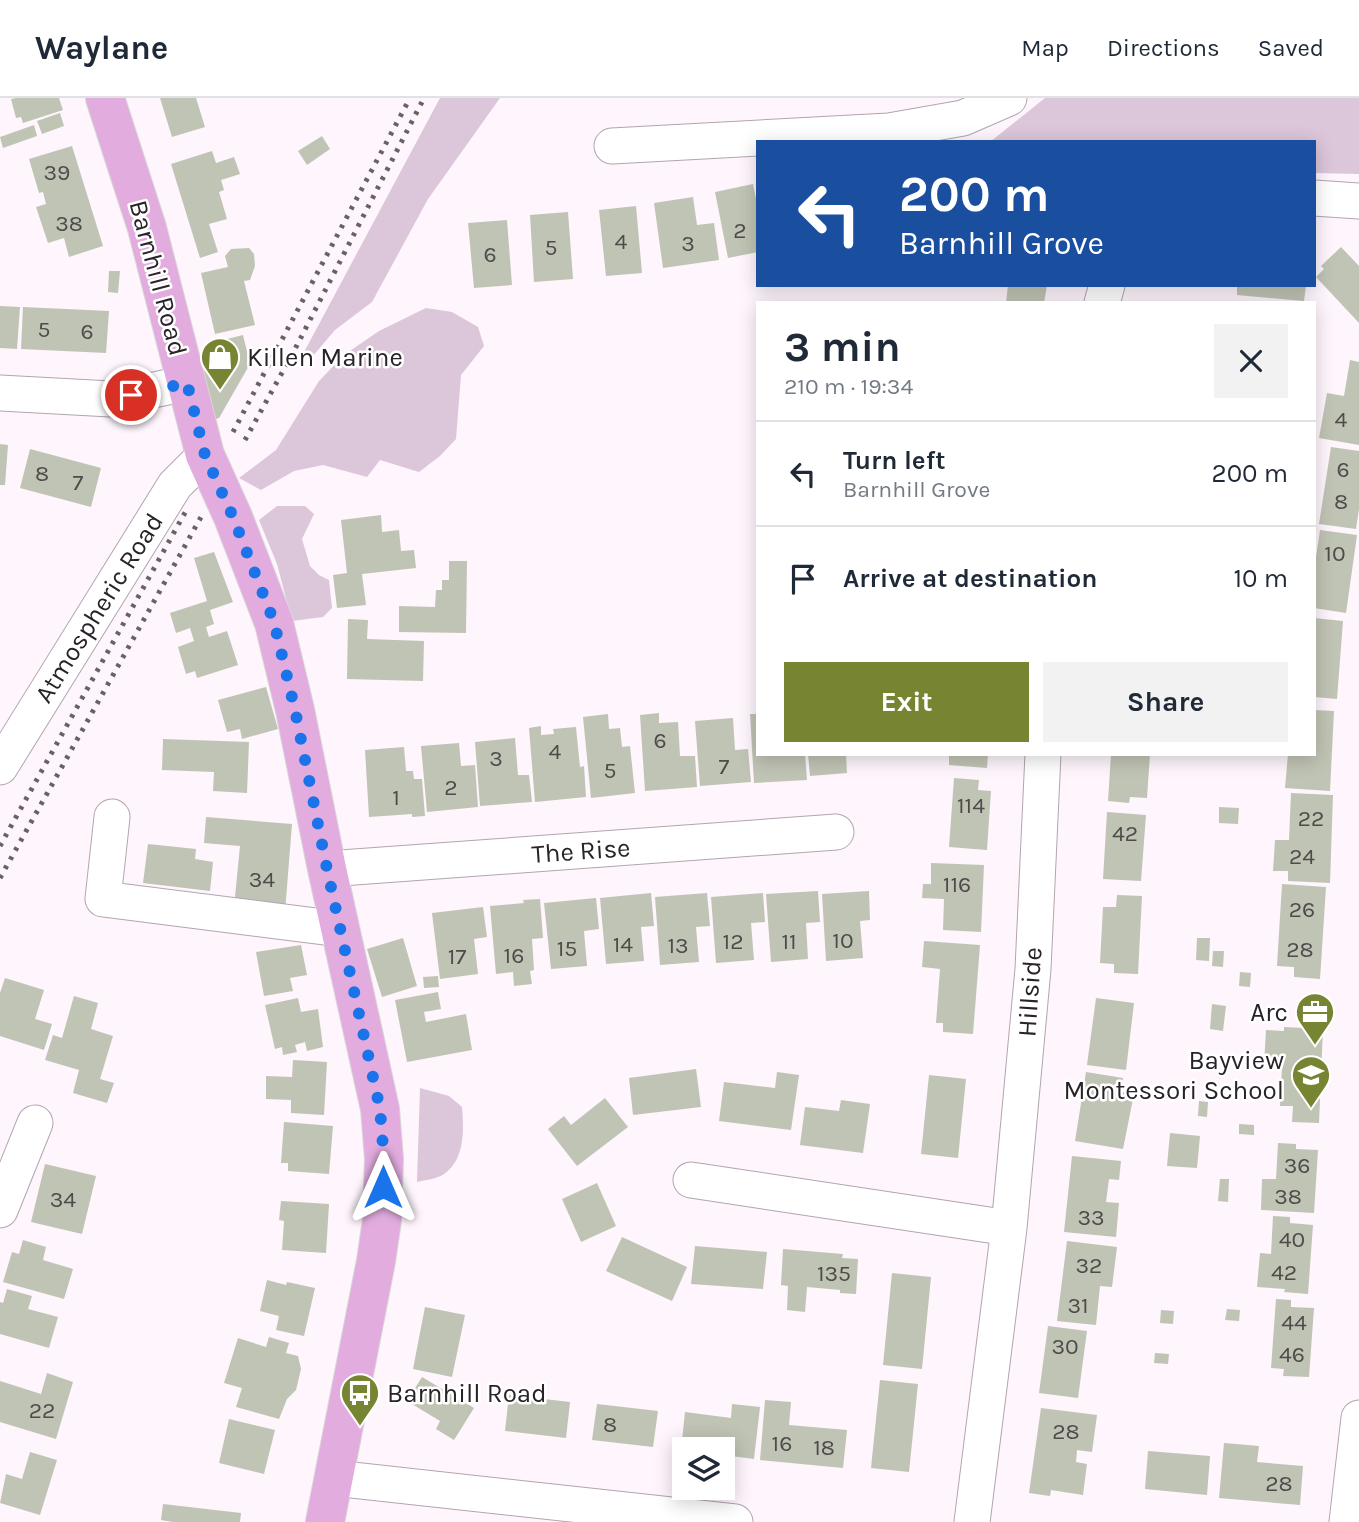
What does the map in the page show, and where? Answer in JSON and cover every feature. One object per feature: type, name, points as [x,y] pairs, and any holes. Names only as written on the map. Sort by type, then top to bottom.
[{"type":"main road","name":"Barnhill Road","points":[[105,98],[147,228],[205,455],[233,517],[274,622],[380,1109],[384,1159],[382,1220],[325,1522]]},
{"type":"street","points":[[612,146],[889,131],[963,118],[1009,98]]},
{"type":"street","points":[[1316,198],[1359,201]]},
{"type":"street","points":[[0,393],[111,399],[187,383]]},
{"type":"street","name":"Atmospheric Road","points":[[0,767],[175,485],[205,455]]},
{"type":"street","name":"Hillside","points":[[972,1522],[1009,1228],[1033,969],[1043,756]]},
{"type":"street","points":[[112,817],[103,900],[340,929]]},
{"type":"street","name":"The Rise","points":[[327,869],[836,832]]},
{"type":"street","points":[[0,1210],[35,1123]]},
{"type":"street","points":[[691,1180],[1009,1228]]},
{"type":"street","points":[[1347,1522],[1359,1418]]},
{"type":"street","points":[[334,1478],[735,1522]]},
{"type":"shaded area","points":[[440,98],[500,98],[428,199],[372,302],[335,330],[312,357],[303,354]]},
{"type":"shaded area","points":[[1045,98],[1359,98],[1359,174],[1316,173],[1316,140],[992,140]]},
{"type":"shaded area","points":[[426,308],[452,312],[478,327],[484,346],[461,375],[456,439],[440,456],[419,472],[380,460],[367,477],[323,465],[294,471],[261,490],[239,478],[276,450],[319,381],[344,355],[379,331]]},
{"type":"shaded area","points":[[277,506],[305,506],[314,514],[302,539],[310,566],[329,580],[332,608],[323,617],[292,621],[277,564],[259,520]]},
{"type":"shaded area","points":[[420,1088],[449,1096],[462,1107],[463,1134],[462,1144],[451,1168],[438,1177],[417,1182]]},
{"type":"building","points":[[59,98],[63,110],[23,123],[21,117],[16,118],[11,99]]},
{"type":"building","points":[[160,98],[196,98],[205,127],[172,137]]},
{"type":"building","points":[[60,113],[64,126],[42,134],[37,121]]},
{"type":"building","points":[[34,125],[37,136],[3,148],[0,137]]},
{"type":"building","points":[[322,136],[330,149],[307,165],[298,151]]},
{"type":"building","points":[[72,146],[103,246],[69,257],[64,238],[48,243],[36,207],[46,204],[43,192],[39,193],[29,159]]},
{"type":"building","points":[[212,151],[216,163],[234,157],[240,174],[221,180],[224,190],[219,192],[227,219],[209,224],[218,252],[200,258],[171,164]]},
{"type":"building","points":[[753,184],[756,199],[756,252],[728,258],[715,192]]},
{"type":"building","points":[[693,197],[697,225],[714,223],[719,260],[663,268],[654,203]]},
{"type":"building","points":[[636,206],[642,273],[606,276],[599,210]]},
{"type":"building","points":[[568,212],[573,279],[534,282],[530,215]]},
{"type":"building","points":[[507,220],[512,285],[474,288],[468,223]]},
{"type":"building","points":[[1341,247],[1359,266],[1359,323],[1316,277],[1324,269],[1321,266]]},
{"type":"building","points":[[249,248],[254,254],[255,266],[250,280],[244,281],[255,325],[215,334],[201,273],[228,267],[225,256],[231,249]]},
{"type":"building","points":[[109,271],[120,271],[118,293],[108,292]]},
{"type":"building","points":[[1008,287],[1047,287],[1044,301],[1006,301]]},
{"type":"building","points":[[1237,287],[1306,287],[1304,301],[1237,295]]},
{"type":"building","points":[[0,306],[20,307],[17,349],[0,348]]},
{"type":"building","points":[[23,307],[109,311],[106,353],[21,349]]},
{"type":"building","name":"Killen Marine","points":[[243,335],[250,364],[219,418],[212,420],[197,363],[215,359],[215,342]]},
{"type":"building","points":[[1350,360],[1359,362],[1359,445],[1319,438],[1327,393],[1344,396]]},
{"type":"building","points":[[0,444],[8,445],[5,485],[0,485]]},
{"type":"building","points":[[1331,447],[1359,451],[1359,509],[1356,529],[1319,524]]},
{"type":"building","points":[[30,449],[101,468],[91,507],[20,488]]},
{"type":"building","points":[[381,515],[382,532],[399,530],[401,551],[414,550],[416,568],[362,574],[366,605],[337,608],[333,575],[347,573],[341,520]]},
{"type":"building","points":[[1320,530],[1357,535],[1346,613],[1316,608],[1316,557]]},
{"type":"building","points":[[214,552],[233,602],[210,610],[214,624],[206,627],[209,637],[227,631],[238,665],[197,678],[195,671],[186,674],[178,647],[194,641],[190,628],[176,633],[170,613],[207,601],[194,558]]},
{"type":"building","points":[[449,561],[467,561],[466,633],[399,632],[399,606],[435,607],[436,590],[442,590],[442,580],[449,580]]},
{"type":"building","points":[[1316,618],[1343,621],[1337,699],[1316,697]]},
{"type":"building","points":[[348,619],[368,620],[367,639],[424,641],[423,681],[347,679]]},
{"type":"building","points":[[266,687],[278,729],[242,739],[240,729],[227,732],[218,700]]},
{"type":"building","points":[[1316,710],[1334,711],[1330,791],[1285,788],[1288,756],[1316,756]]},
{"type":"building","points":[[659,713],[659,723],[678,722],[680,756],[695,756],[697,787],[645,791],[640,715]]},
{"type":"building","points":[[608,714],[609,729],[620,728],[622,747],[630,746],[635,793],[591,798],[583,717]]},
{"type":"building","points":[[750,714],[756,714],[756,756],[805,756],[807,780],[754,783]]},
{"type":"building","points":[[733,718],[735,750],[748,749],[751,782],[700,786],[695,721]]},
{"type":"building","points":[[541,726],[541,735],[554,734],[553,729],[576,727],[580,767],[584,766],[586,797],[535,802],[529,728]]},
{"type":"building","points":[[515,738],[518,775],[529,775],[532,802],[480,806],[475,742]]},
{"type":"building","points":[[163,739],[249,742],[247,793],[213,791],[214,772],[162,770]]},
{"type":"building","points":[[459,743],[461,766],[475,765],[478,807],[427,812],[421,746]]},
{"type":"building","points":[[404,747],[406,771],[413,771],[414,779],[422,779],[425,816],[412,817],[412,814],[369,817],[365,750]]},
{"type":"building","points":[[808,756],[846,756],[847,773],[810,776]]},
{"type":"building","points":[[949,756],[988,756],[987,768],[949,765]]},
{"type":"building","points":[[1111,756],[1150,756],[1147,798],[1130,797],[1129,803],[1108,801]]},
{"type":"building","points":[[954,778],[979,780],[978,790],[991,791],[987,850],[949,847]]},
{"type":"building","points":[[1291,793],[1333,795],[1330,883],[1288,881],[1288,871],[1273,871],[1275,840],[1289,840]]},
{"type":"building","points":[[1219,807],[1239,808],[1238,824],[1219,823]]},
{"type":"building","points":[[1107,812],[1146,815],[1141,881],[1103,879]]},
{"type":"building","points":[[206,817],[292,824],[285,912],[234,907],[240,846],[204,843]]},
{"type":"building","points":[[148,844],[196,849],[195,859],[213,862],[210,891],[143,883]]},
{"type":"building","points":[[931,863],[984,865],[981,932],[943,930],[944,899],[922,898],[923,884],[931,884]]},
{"type":"building","points":[[1282,884],[1326,887],[1320,979],[1294,977],[1294,967],[1277,966]]},
{"type":"building","points":[[818,891],[820,922],[806,923],[808,959],[771,962],[766,894]]},
{"type":"building","points":[[869,891],[870,920],[860,921],[863,958],[826,961],[822,894]]},
{"type":"building","points":[[651,893],[654,926],[641,927],[644,961],[606,964],[600,898]]},
{"type":"building","points":[[707,893],[710,926],[696,927],[699,962],[660,965],[655,897]]},
{"type":"building","points":[[763,893],[765,922],[751,923],[754,960],[716,963],[711,897]]},
{"type":"building","points":[[1117,895],[1142,896],[1138,974],[1114,973],[1114,964],[1100,963],[1103,907],[1116,907]]},
{"type":"building","points":[[596,898],[599,929],[584,931],[587,966],[551,969],[544,903]]},
{"type":"building","points":[[540,899],[543,938],[532,939],[532,984],[514,986],[513,972],[496,974],[490,906]]},
{"type":"building","points":[[483,907],[487,937],[474,939],[478,974],[440,979],[432,913]]},
{"type":"building","points":[[403,938],[417,986],[382,997],[367,949]]},
{"type":"building","points":[[1197,938],[1210,938],[1209,961],[1196,960]]},
{"type":"building","points":[[924,941],[980,945],[973,1034],[943,1032],[943,1023],[936,1023],[940,969],[922,967]]},
{"type":"building","points":[[301,945],[307,975],[290,978],[293,991],[264,996],[256,952]]},
{"type":"building","points":[[1213,951],[1224,951],[1223,967],[1212,966]]},
{"type":"building","points":[[1240,972],[1251,973],[1250,987],[1239,986]]},
{"type":"building","points":[[438,976],[439,987],[424,988],[423,977]]},
{"type":"building","points":[[5,978],[44,990],[35,1019],[52,1024],[44,1050],[0,1036],[0,993]]},
{"type":"building","points":[[438,992],[441,1009],[424,1012],[426,1022],[466,1014],[472,1050],[407,1062],[395,1000]]},
{"type":"building","points":[[74,996],[98,1003],[91,1029],[113,1036],[100,1079],[114,1083],[107,1103],[73,1093],[79,1070],[45,1060],[53,1035],[62,1038]]},
{"type":"building","points":[[298,998],[301,1012],[318,1009],[323,1047],[307,1051],[305,1042],[295,1045],[297,1052],[283,1055],[282,1047],[275,1049],[265,1005]]},
{"type":"building","points":[[1096,998],[1134,1003],[1126,1070],[1087,1065]]},
{"type":"building","points":[[1212,1004],[1226,1006],[1223,1031],[1210,1029]]},
{"type":"building","points":[[1284,1027],[1323,1029],[1319,1123],[1292,1122],[1293,1106],[1280,1106],[1282,1066],[1264,1065],[1266,1030],[1284,1031]]},
{"type":"building","points":[[293,1060],[327,1062],[324,1115],[291,1113],[291,1100],[266,1099],[266,1076],[292,1077]]},
{"type":"building","points":[[696,1069],[701,1107],[633,1115],[629,1078]]},
{"type":"building","points":[[777,1072],[799,1075],[791,1130],[719,1121],[724,1082],[775,1088]]},
{"type":"building","points":[[1086,1072],[1123,1078],[1121,1092],[1134,1094],[1123,1149],[1075,1141]]},
{"type":"building","points":[[929,1075],[966,1079],[958,1158],[921,1154]]},
{"type":"building","points":[[605,1098],[628,1127],[577,1166],[548,1129],[564,1116],[571,1125]]},
{"type":"building","points":[[841,1100],[870,1104],[863,1153],[800,1145],[805,1107],[839,1111]]},
{"type":"building","points":[[1199,1101],[1208,1102],[1207,1117],[1198,1116]]},
{"type":"building","points":[[284,1122],[333,1126],[329,1174],[288,1171],[288,1163],[281,1163]]},
{"type":"building","points":[[1239,1124],[1254,1125],[1254,1135],[1239,1134]]},
{"type":"building","points":[[1170,1133],[1200,1136],[1197,1168],[1167,1166]]},
{"type":"building","points":[[1278,1143],[1296,1144],[1296,1149],[1318,1150],[1314,1213],[1261,1210],[1262,1179],[1276,1179]]},
{"type":"building","points":[[1072,1156],[1121,1161],[1119,1180],[1109,1179],[1106,1202],[1119,1203],[1116,1237],[1064,1232]]},
{"type":"building","points":[[45,1164],[96,1176],[82,1234],[31,1222]]},
{"type":"building","points":[[1220,1179],[1229,1179],[1228,1202],[1218,1201]]},
{"type":"building","points":[[597,1183],[616,1226],[581,1242],[562,1199]]},
{"type":"building","points":[[281,1201],[329,1204],[326,1253],[282,1250],[284,1221],[279,1220]]},
{"type":"building","points":[[1273,1216],[1290,1217],[1290,1223],[1313,1225],[1308,1294],[1257,1287],[1260,1253],[1271,1254]]},
{"type":"building","points":[[622,1237],[687,1267],[672,1301],[606,1271]]},
{"type":"building","points":[[23,1240],[46,1247],[43,1260],[73,1269],[64,1299],[3,1282],[12,1252],[19,1254]]},
{"type":"building","points":[[1067,1241],[1117,1247],[1112,1287],[1100,1286],[1096,1325],[1057,1321]]},
{"type":"building","points":[[695,1246],[767,1252],[763,1289],[691,1284]]},
{"type":"building","points":[[783,1249],[843,1254],[842,1258],[858,1259],[856,1294],[807,1287],[805,1312],[787,1310],[788,1286],[781,1285]]},
{"type":"building","points":[[892,1273],[931,1277],[922,1369],[883,1365]]},
{"type":"building","points":[[267,1280],[315,1288],[304,1336],[276,1330],[279,1316],[260,1311]]},
{"type":"building","points":[[7,1289],[32,1296],[28,1309],[58,1317],[49,1348],[0,1334],[0,1302],[3,1303]]},
{"type":"building","points":[[1276,1299],[1291,1300],[1291,1307],[1314,1308],[1309,1377],[1283,1376],[1284,1369],[1271,1368]]},
{"type":"building","points":[[425,1307],[465,1315],[452,1377],[413,1369]]},
{"type":"building","points":[[1227,1309],[1240,1310],[1239,1321],[1225,1320]]},
{"type":"building","points":[[1161,1310],[1174,1311],[1173,1324],[1160,1323]]},
{"type":"building","points":[[1048,1326],[1087,1331],[1078,1398],[1039,1393]]},
{"type":"building","points":[[269,1337],[289,1343],[286,1353],[298,1356],[301,1369],[296,1390],[287,1399],[279,1419],[236,1407],[242,1388],[224,1383],[238,1338],[266,1347]]},
{"type":"building","points":[[1155,1353],[1169,1354],[1168,1364],[1154,1363]]},
{"type":"building","points":[[47,1373],[73,1382],[56,1439],[0,1422],[0,1381],[41,1394]]},
{"type":"building","points":[[422,1377],[474,1408],[454,1440],[436,1429],[440,1421],[407,1401]]},
{"type":"building","points":[[880,1380],[918,1384],[909,1472],[871,1468]]},
{"type":"building","points":[[509,1395],[570,1402],[566,1438],[505,1431]]},
{"type":"building","points":[[765,1400],[791,1402],[789,1425],[847,1430],[843,1468],[760,1460]]},
{"type":"building","points":[[597,1404],[658,1411],[653,1447],[592,1440]]},
{"type":"building","points":[[732,1404],[760,1407],[754,1459],[735,1457],[735,1437],[682,1437],[685,1412],[731,1418]]},
{"type":"building","points":[[1041,1408],[1097,1415],[1092,1452],[1077,1450],[1076,1462],[1087,1464],[1083,1495],[1051,1490],[1050,1496],[1029,1493]]},
{"type":"building","points":[[229,1419],[275,1430],[264,1474],[219,1463]]},
{"type":"building","points":[[1224,1443],[1259,1446],[1257,1462],[1303,1466],[1300,1505],[1219,1498]]},
{"type":"building","points":[[1148,1451],[1210,1456],[1207,1495],[1145,1489]]},
{"type":"building","points":[[30,1452],[57,1460],[40,1515],[0,1503],[6,1474],[22,1479]]},
{"type":"building","points":[[163,1504],[241,1513],[240,1522],[161,1520]]},
{"type":"railway","points":[[233,432],[410,98]]},
{"type":"railway","points":[[245,440],[294,351],[424,98]]},
{"type":"railway","points":[[0,846],[187,509]]},
{"type":"railway","points":[[0,878],[201,517]]},
{"type":"place","name":"Killen Marine","points":[[220,391]]},
{"type":"place","name":"Arc","points":[[1315,1046]]},
{"type":"place","name":"Bayview Montessori School","points":[[1311,1109]]},
{"type":"place","name":"Barnhill Road","points":[[360,1427]]},
{"type":"route","points":[[131,395],[187,383],[205,455],[233,517],[274,622],[380,1109],[383,1187]]}]
